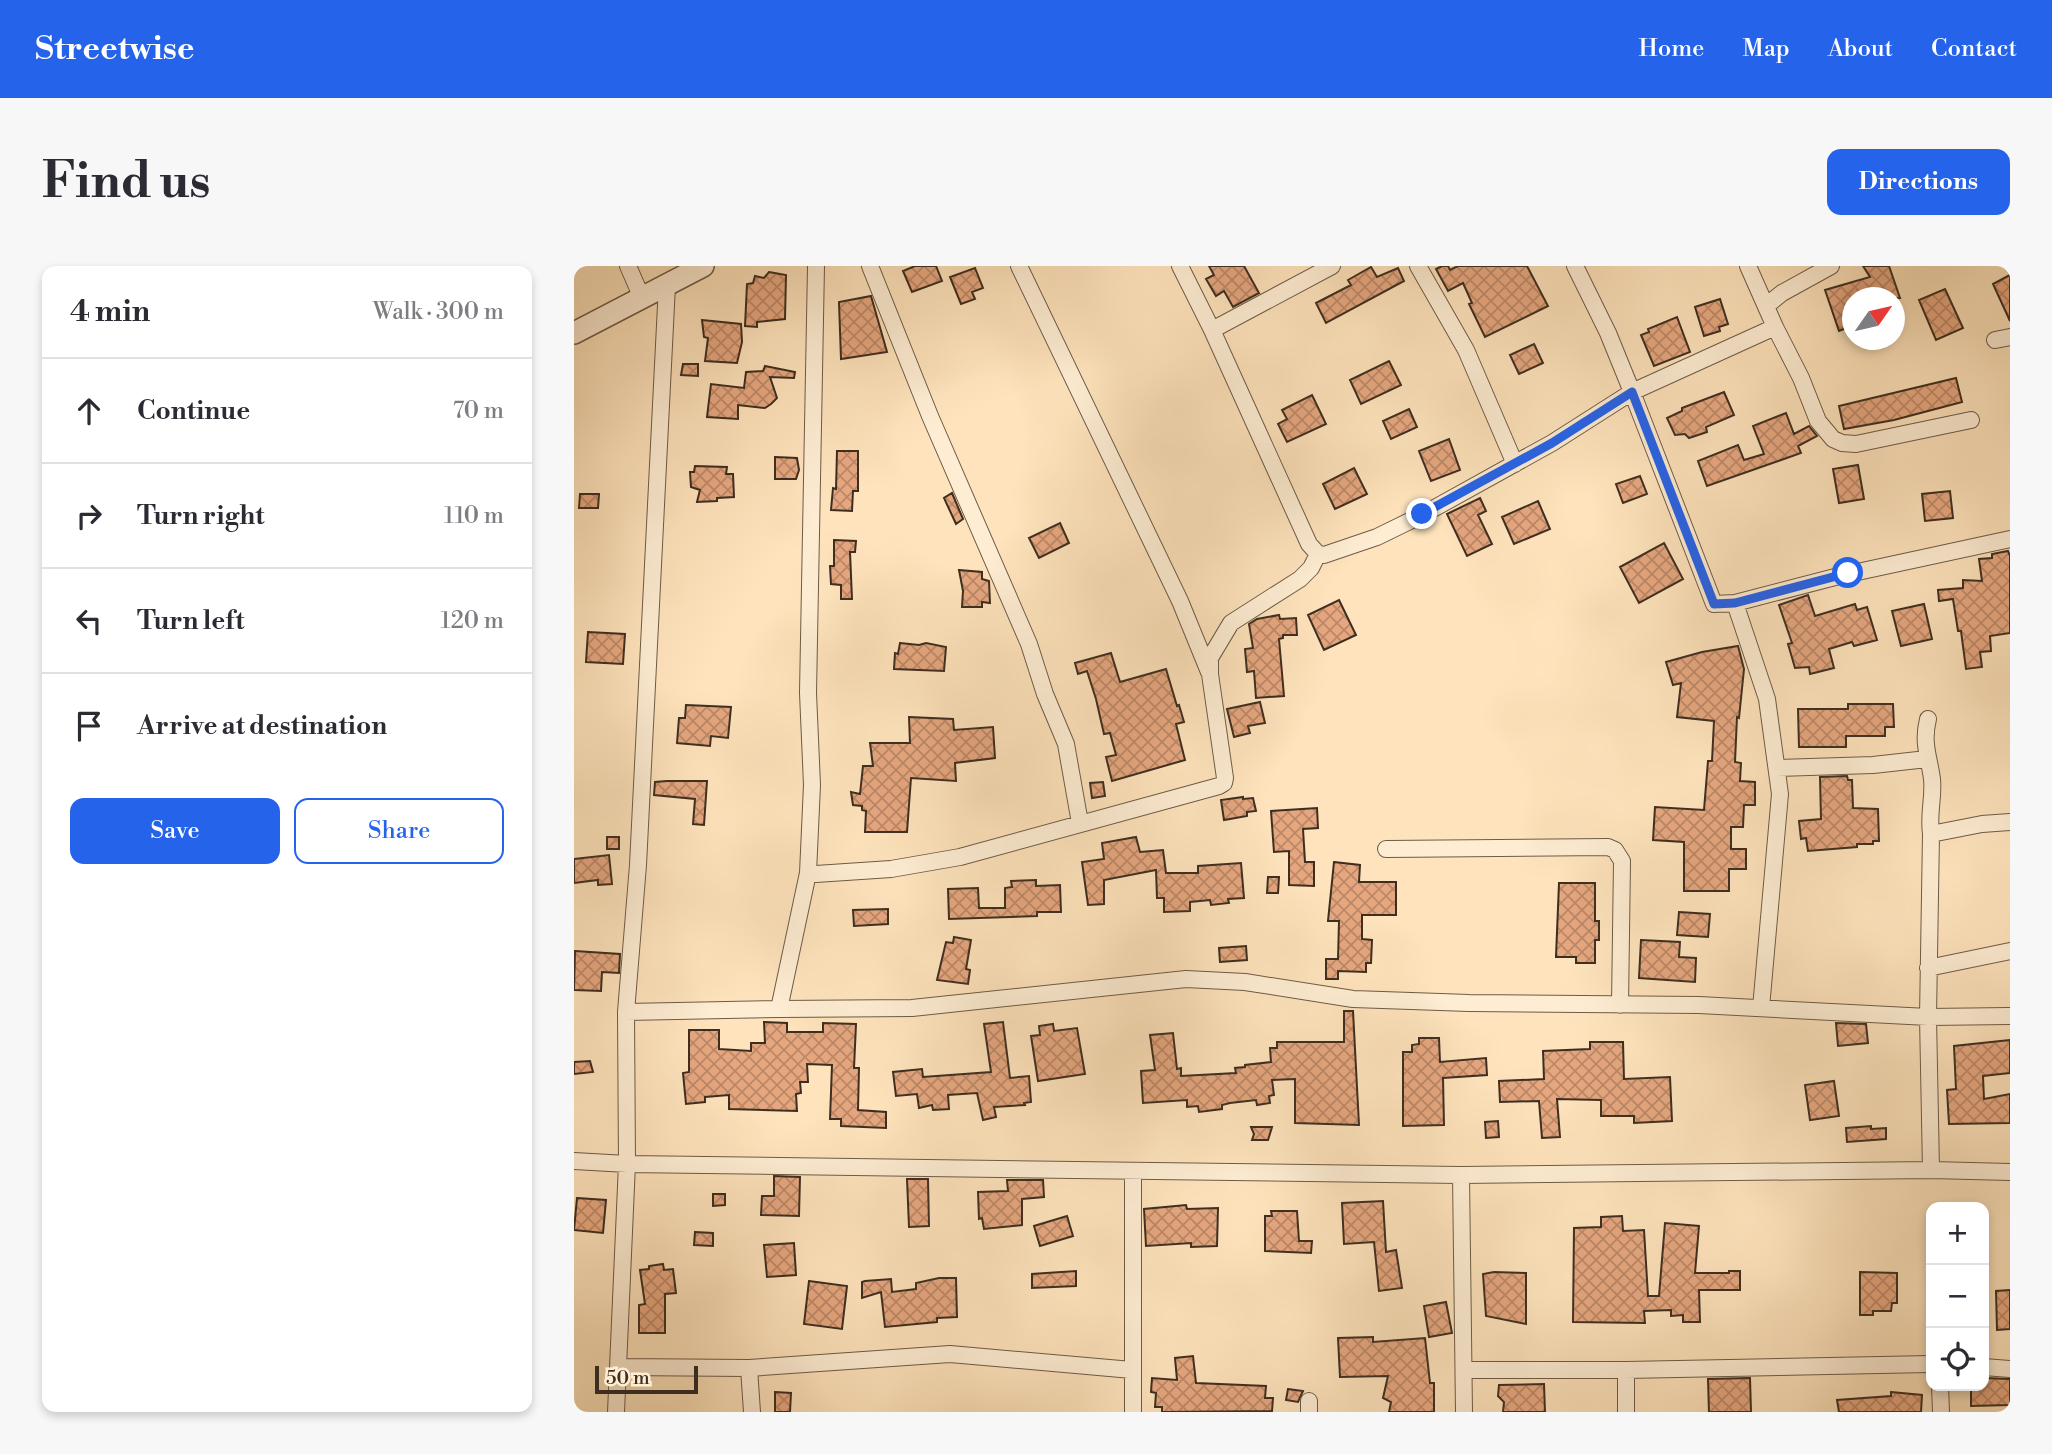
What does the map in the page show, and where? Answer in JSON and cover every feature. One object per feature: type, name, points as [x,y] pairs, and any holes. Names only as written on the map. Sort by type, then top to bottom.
[{"type":"street","points":[[628,266],[642,298]]},
{"type":"street","points":[[574,332],[703,266]]},
{"type":"street","points":[[779,1009],[808,873],[812,786],[808,679],[816,266]]},
{"type":"street","points":[[870,266],[930,416],[1029,644],[1045,694],[1066,744],[1080,823]]},
{"type":"street","points":[[1018,266],[1180,601],[1210,674]]},
{"type":"street","points":[[1180,266],[1309,544],[1318,554],[1331,554],[1377,537],[1515,464],[1632,392],[1775,327]]},
{"type":"street","points":[[1212,330],[1332,266]]},
{"type":"street","points":[[1418,266],[1466,350],[1515,464]]},
{"type":"street","points":[[1575,266],[1608,333],[1714,604],[1735,603],[1839,576],[2010,539]]},
{"type":"street","points":[[1748,266],[1801,378],[1818,421],[1833,439],[1856,444],[1971,420]]},
{"type":"street","points":[[1766,306],[1782,293],[1831,266]]},
{"type":"street","points":[[616,1412],[627,1164],[626,1012],[638,865],[667,285]]},
{"type":"street","points":[[808,873],[891,869],[960,857],[1224,783],[1210,658],[1231,623],[1300,579],[1311,568],[1318,554]]},
{"type":"street","points":[[1735,603],[1767,699],[1780,794],[1761,1008]]},
{"type":"street","points":[[1928,719],[1924,741],[1932,779],[1928,817],[1931,834],[1928,968],[1931,1170]]},
{"type":"street","points":[[1777,768],[1873,765],[1927,759]]},
{"type":"street","points":[[1931,834],[2010,821]]},
{"type":"street","points":[[1386,849],[1615,850],[1622,861],[1620,1004]]},
{"type":"street","points":[[1928,968],[2010,951]]},
{"type":"street","points":[[626,1012],[912,1008],[1186,979],[1245,982],[1353,999],[1761,1008],[1928,1017],[2010,1016]]},
{"type":"street","points":[[574,1161],[627,1164],[1461,1175],[1931,1170],[2010,1172]]},
{"type":"street","points":[[1133,1171],[1133,1412]]},
{"type":"street","points":[[1461,1175],[1464,1412]]},
{"type":"street","points":[[618,1367],[750,1367],[950,1354],[1132,1370]]},
{"type":"street","points":[[1464,1370],[1926,1364]]},
{"type":"street","points":[[750,1367],[752,1412]]},
{"type":"street","points":[[1989,1367],[2010,1369]]},
{"type":"street","points":[[1626,1370],[1626,1412]]},
{"type":"street","points":[[1940,1391],[1941,1412]]},
{"type":"building","points":[[915,266],[936,266],[942,281],[912,292],[903,271]]},
{"type":"building","points":[[1209,266],[1244,266],[1259,293],[1233,307],[1224,291],[1216,296],[1206,279],[1214,275]]},
{"type":"building","points":[[1448,266],[1450,270],[1458,266],[1527,266],[1548,306],[1485,337],[1469,304],[1472,303],[1463,283],[1448,291],[1436,269]]},
{"type":"building","points":[[1863,266],[1889,266],[1896,287],[1842,287],[1842,330],[1839,331],[1825,290],[1870,277]]},
{"type":"building","points":[[1371,267],[1377,277],[1398,268],[1404,281],[1326,323],[1316,303],[1351,285],[1348,280]]},
{"type":"building","points":[[975,268],[983,288],[972,292],[975,299],[961,304],[950,277]]},
{"type":"building","points":[[769,272],[786,275],[785,319],[757,322],[757,327],[745,326],[747,284],[753,283],[755,276],[764,278]]},
{"type":"building","points":[[2010,275],[2010,321],[1993,284]]},
{"type":"building","points":[[1945,289],[1963,328],[1936,340],[1919,300]]},
{"type":"building","points":[[871,296],[887,352],[841,359],[839,302]]},
{"type":"building","points":[[1720,299],[1728,324],[1719,327],[1720,331],[1704,336],[1695,307]]},
{"type":"building","points":[[1677,317],[1690,352],[1654,366],[1641,335],[1649,332],[1648,329]]},
{"type":"building","points":[[702,320],[741,324],[742,342],[737,363],[705,361],[708,338],[704,337]]},
{"type":"building","points":[[1534,344],[1543,363],[1519,374],[1510,355]]},
{"type":"building","points":[[1389,361],[1401,385],[1361,404],[1350,380]]},
{"type":"building","points":[[683,364],[698,364],[698,376],[681,375]]},
{"type":"building","points":[[765,366],[795,372],[794,378],[770,377],[777,398],[771,404],[765,408],[738,405],[738,419],[707,417],[711,384],[744,388],[746,372],[763,371]]},
{"type":"building","points":[[1956,378],[1962,402],[1894,420],[1844,429],[1839,406]]},
{"type":"building","points":[[1724,392],[1734,415],[1706,427],[1707,432],[1689,438],[1685,434],[1675,435],[1667,418],[1682,411],[1682,408]]},
{"type":"building","points":[[1312,395],[1326,424],[1287,442],[1278,424],[1287,419],[1282,410]]},
{"type":"building","points":[[1409,409],[1417,427],[1391,439],[1383,421]]},
{"type":"building","points":[[1786,413],[1794,434],[1809,426],[1817,436],[1798,446],[1801,453],[1707,486],[1698,461],[1738,445],[1744,460],[1764,454],[1753,426]]},
{"type":"building","points":[[1449,439],[1460,470],[1431,481],[1419,451]]},
{"type":"building","points":[[837,451],[858,451],[858,491],[853,491],[852,511],[831,510],[833,488],[836,489]]},
{"type":"building","points":[[775,457],[797,458],[799,470],[796,479],[775,479]]},
{"type":"building","points":[[1858,465],[1864,499],[1839,503],[1833,469]]},
{"type":"building","points":[[695,466],[727,467],[726,474],[733,474],[734,497],[697,502],[700,490],[691,487],[690,472],[694,472]]},
{"type":"building","points":[[1354,468],[1367,494],[1335,509],[1323,484]]},
{"type":"building","points":[[1640,476],[1647,494],[1623,503],[1616,484]]},
{"type":"building","points":[[1950,491],[1953,518],[1925,521],[1922,494]]},
{"type":"building","points":[[952,493],[963,519],[956,524],[944,498]]},
{"type":"building","points":[[580,494],[599,494],[598,508],[579,508]]},
{"type":"building","points":[[1480,498],[1486,511],[1478,515],[1492,544],[1467,556],[1447,514]]},
{"type":"building","points":[[1538,501],[1550,529],[1514,544],[1502,517]]},
{"type":"building","points":[[1060,523],[1069,543],[1039,558],[1029,538]]},
{"type":"building","points":[[834,540],[856,541],[855,552],[850,552],[852,599],[841,599],[841,585],[831,584],[830,566],[834,566]]},
{"type":"building","points":[[1664,543],[1683,579],[1639,603],[1620,567]]},
{"type":"building","points":[[2008,551],[2010,633],[1990,636],[1991,651],[1980,652],[1982,667],[1966,669],[1953,599],[1939,601],[1938,590],[1963,588],[1963,580],[1982,581],[1979,559],[1992,558],[1992,554]]},
{"type":"building","points":[[959,570],[982,572],[982,579],[989,581],[990,603],[982,602],[982,607],[962,607],[963,591]]},
{"type":"building","points":[[1808,595],[1815,616],[1855,604],[1857,610],[1867,607],[1877,640],[1854,646],[1852,642],[1829,649],[1834,668],[1810,674],[1809,667],[1795,668],[1788,644],[1792,643],[1779,605]]},
{"type":"building","points":[[1339,600],[1356,635],[1324,650],[1308,615]]},
{"type":"building","points":[[1924,604],[1932,639],[1901,646],[1892,611]]},
{"type":"building","points":[[1279,615],[1280,619],[1296,618],[1297,635],[1283,635],[1283,638],[1279,639],[1284,696],[1256,698],[1254,671],[1247,672],[1245,649],[1253,648],[1249,624],[1257,619]]},
{"type":"building","points":[[588,632],[625,634],[623,664],[586,662]]},
{"type":"building","points":[[900,643],[926,643],[946,647],[944,671],[894,669],[895,653],[898,654]]},
{"type":"building","points":[[1738,646],[1744,669],[1739,718],[1737,717],[1735,762],[1741,763],[1740,781],[1755,782],[1755,805],[1744,805],[1743,827],[1731,827],[1731,849],[1746,849],[1746,869],[1729,869],[1729,891],[1684,891],[1684,842],[1653,840],[1655,807],[1704,810],[1708,761],[1712,761],[1714,721],[1677,717],[1681,683],[1673,685],[1666,662]]},
{"type":"building","points":[[1111,653],[1120,682],[1166,669],[1184,722],[1176,724],[1185,760],[1112,781],[1106,757],[1116,755],[1110,733],[1104,734],[1087,671],[1078,674],[1075,663]]},
{"type":"building","points":[[1260,702],[1265,723],[1248,726],[1250,733],[1234,737],[1227,709]]},
{"type":"building","points":[[1848,704],[1893,704],[1894,727],[1885,727],[1885,736],[1846,736],[1846,747],[1799,747],[1798,709],[1848,709]]},
{"type":"building","points":[[686,705],[731,707],[728,738],[711,736],[710,746],[677,743],[679,718],[685,718]]},
{"type":"building","points":[[909,717],[953,719],[954,730],[993,727],[995,758],[955,763],[956,781],[911,778],[907,832],[865,832],[866,811],[862,810],[862,806],[853,805],[851,792],[860,794],[863,766],[873,766],[870,743],[910,743]]},
{"type":"building","points":[[1847,776],[1848,780],[1852,780],[1853,808],[1878,809],[1879,841],[1873,841],[1873,844],[1857,844],[1857,847],[1808,851],[1806,838],[1801,839],[1799,821],[1821,819],[1820,777]]},
{"type":"building","points":[[707,781],[704,825],[693,824],[695,799],[654,795],[655,782]]},
{"type":"building","points":[[1103,782],[1105,796],[1092,798],[1090,783]]},
{"type":"building","points":[[1253,798],[1256,811],[1247,812],[1247,816],[1224,820],[1221,800]]},
{"type":"building","points":[[1317,808],[1318,828],[1303,829],[1305,862],[1314,862],[1314,886],[1289,885],[1289,851],[1274,852],[1271,811]]},
{"type":"building","points":[[607,837],[619,837],[619,849],[607,849]]},
{"type":"building","points":[[1136,837],[1140,852],[1163,850],[1166,873],[1198,873],[1198,866],[1241,863],[1244,898],[1228,899],[1229,903],[1211,905],[1210,900],[1190,902],[1190,911],[1164,912],[1164,898],[1157,898],[1156,870],[1104,880],[1104,904],[1088,905],[1082,862],[1104,859],[1102,843]]},
{"type":"building","points":[[609,855],[612,884],[598,885],[598,880],[574,883],[574,859]]},
{"type":"building","points":[[1334,862],[1360,865],[1359,882],[1396,882],[1396,915],[1362,915],[1362,939],[1372,940],[1371,963],[1366,963],[1366,972],[1338,971],[1338,979],[1326,979],[1326,959],[1338,959],[1339,921],[1328,921]]},
{"type":"building","points":[[1268,877],[1279,877],[1278,893],[1267,893]]},
{"type":"building","points":[[1036,880],[1036,886],[1060,885],[1061,912],[1037,912],[1037,916],[949,919],[948,889],[978,888],[979,908],[1005,908],[1005,888],[1012,887],[1011,881]]},
{"type":"building","points":[[1559,883],[1595,883],[1595,921],[1599,921],[1599,940],[1595,940],[1595,963],[1576,963],[1576,957],[1556,957]]},
{"type":"building","points":[[888,909],[888,924],[854,926],[853,910]]},
{"type":"building","points":[[1679,912],[1710,914],[1708,937],[1677,935]]},
{"type":"building","points":[[954,937],[971,940],[966,969],[970,970],[968,984],[937,980],[946,942],[953,943]]},
{"type":"building","points":[[1641,940],[1680,942],[1679,957],[1696,958],[1695,982],[1639,978]]},
{"type":"building","points":[[1246,946],[1247,960],[1220,962],[1219,948]]},
{"type":"building","points":[[575,951],[620,954],[619,973],[602,972],[601,991],[574,990]]},
{"type":"building","points":[[1344,1011],[1353,1011],[1359,1125],[1295,1123],[1295,1079],[1272,1080],[1274,1095],[1269,1096],[1270,1103],[1257,1105],[1256,1100],[1230,1103],[1222,1105],[1222,1109],[1199,1112],[1198,1106],[1187,1107],[1187,1100],[1143,1103],[1141,1071],[1155,1070],[1150,1035],[1173,1033],[1177,1069],[1181,1068],[1181,1076],[1236,1073],[1235,1068],[1271,1062],[1270,1048],[1277,1048],[1277,1042],[1344,1042]]},
{"type":"building","points":[[764,1022],[787,1023],[787,1032],[823,1032],[823,1023],[856,1024],[854,1068],[859,1068],[858,1110],[886,1112],[886,1128],[841,1126],[841,1119],[830,1119],[832,1065],[807,1064],[808,1082],[800,1082],[801,1093],[796,1094],[797,1111],[729,1109],[729,1095],[705,1097],[705,1102],[686,1104],[683,1073],[689,1072],[689,1030],[719,1030],[719,1049],[751,1051],[751,1043],[765,1043]]},
{"type":"building","points":[[1003,1022],[1010,1078],[1029,1076],[1031,1102],[1024,1103],[1025,1105],[994,1107],[996,1117],[983,1120],[977,1093],[948,1095],[949,1109],[933,1110],[932,1105],[919,1108],[917,1094],[896,1096],[893,1072],[922,1069],[923,1077],[991,1072],[984,1024]]},
{"type":"building","points":[[1836,1023],[1866,1024],[1868,1043],[1838,1046]]},
{"type":"building","points":[[1053,1024],[1054,1031],[1077,1028],[1085,1074],[1038,1081],[1031,1036],[1040,1035],[1039,1026]]},
{"type":"building","points":[[1419,1038],[1439,1038],[1440,1062],[1486,1058],[1487,1075],[1443,1078],[1444,1125],[1403,1126],[1403,1052],[1412,1052],[1412,1045],[1419,1044]]},
{"type":"building","points":[[2010,1040],[2010,1073],[1983,1076],[1984,1099],[2010,1094],[2010,1123],[1949,1124],[1947,1090],[1956,1089],[1954,1046]]},
{"type":"building","points":[[1590,1042],[1623,1042],[1624,1079],[1670,1077],[1672,1121],[1634,1123],[1634,1116],[1601,1116],[1601,1100],[1557,1099],[1560,1137],[1542,1138],[1539,1101],[1500,1102],[1499,1081],[1544,1079],[1543,1051],[1590,1049]]},
{"type":"building","points":[[590,1061],[593,1072],[574,1074],[574,1062]]},
{"type":"building","points":[[1834,1081],[1839,1116],[1810,1120],[1805,1085]]},
{"type":"building","points":[[1498,1121],[1499,1137],[1486,1138],[1485,1122]]},
{"type":"building","points":[[1871,1126],[1871,1129],[1886,1128],[1886,1139],[1847,1142],[1846,1128]]},
{"type":"building","points":[[1251,1127],[1272,1127],[1268,1140],[1252,1140],[1254,1134]]},
{"type":"building","points":[[774,1176],[800,1177],[799,1216],[761,1215],[762,1196],[774,1196]]},
{"type":"building","points":[[907,1179],[928,1179],[929,1226],[909,1227]]},
{"type":"building","points":[[1007,1180],[1043,1180],[1044,1197],[1022,1199],[1022,1225],[984,1229],[982,1218],[979,1219],[978,1192],[1008,1191]]},
{"type":"building","points":[[713,1194],[725,1194],[725,1205],[713,1206]]},
{"type":"building","points":[[577,1198],[606,1200],[603,1233],[574,1230]]},
{"type":"building","points":[[1383,1201],[1386,1252],[1396,1250],[1402,1288],[1379,1291],[1374,1242],[1344,1244],[1342,1203]]},
{"type":"building","points":[[1186,1205],[1187,1209],[1218,1208],[1217,1246],[1191,1247],[1191,1243],[1146,1246],[1144,1209]]},
{"type":"building","points":[[1271,1211],[1297,1211],[1299,1241],[1312,1241],[1311,1253],[1265,1251],[1265,1216],[1272,1216]]},
{"type":"building","points":[[1067,1216],[1073,1236],[1040,1246],[1034,1226]]},
{"type":"building","points":[[1622,1216],[1623,1231],[1644,1230],[1648,1296],[1659,1296],[1665,1223],[1699,1226],[1695,1273],[1740,1271],[1740,1290],[1699,1290],[1700,1322],[1683,1322],[1683,1315],[1671,1316],[1671,1310],[1644,1311],[1645,1323],[1573,1322],[1574,1228],[1601,1227],[1601,1217]]},
{"type":"building","points":[[695,1232],[713,1233],[713,1246],[694,1245]]},
{"type":"building","points":[[794,1243],[796,1275],[767,1277],[764,1245]]},
{"type":"building","points":[[663,1264],[664,1270],[673,1269],[676,1293],[665,1294],[665,1333],[639,1333],[639,1305],[645,1304],[640,1270]]},
{"type":"building","points":[[1076,1271],[1076,1286],[1032,1288],[1032,1274]]},
{"type":"building","points":[[1860,1272],[1897,1273],[1897,1303],[1892,1303],[1891,1311],[1873,1311],[1873,1315],[1860,1315]]},
{"type":"building","points":[[1526,1273],[1526,1324],[1486,1316],[1483,1274]]},
{"type":"building","points":[[939,1278],[956,1278],[957,1317],[937,1318],[937,1322],[885,1327],[881,1292],[862,1298],[862,1282],[865,1281],[891,1279],[892,1292],[916,1289],[916,1283]]},
{"type":"building","points":[[809,1281],[847,1286],[842,1329],[804,1324]]},
{"type":"building","points":[[2010,1290],[2010,1329],[1997,1330],[1996,1291]]},
{"type":"building","points":[[1446,1302],[1452,1333],[1429,1337],[1424,1306]]},
{"type":"building","points":[[1373,1337],[1373,1342],[1425,1338],[1430,1383],[1434,1383],[1434,1412],[1389,1412],[1391,1402],[1383,1398],[1388,1376],[1340,1377],[1338,1338]]},
{"type":"building","points":[[1193,1356],[1196,1383],[1266,1386],[1265,1398],[1273,1398],[1272,1411],[1162,1412],[1162,1407],[1155,1407],[1156,1393],[1151,1392],[1152,1378],[1177,1380],[1175,1358]]},
{"type":"building","points":[[1750,1378],[1751,1412],[1709,1412],[1708,1379]]},
{"type":"building","points":[[1989,1378],[2010,1379],[2010,1405],[1971,1406],[1971,1391],[1989,1391]]},
{"type":"building","points":[[1544,1384],[1545,1412],[1503,1412],[1504,1402],[1498,1396],[1499,1385]]},
{"type":"building","points":[[1288,1389],[1303,1391],[1298,1402],[1286,1400]]},
{"type":"building","points":[[775,1392],[791,1393],[790,1412],[775,1412]]},
{"type":"building","points":[[1891,1392],[1922,1395],[1921,1412],[1839,1412],[1837,1400],[1891,1396]]},
{"type":"route","points":[[1422,514],[1552,443],[1632,392],[1714,604],[1735,603],[1848,573]]}]
